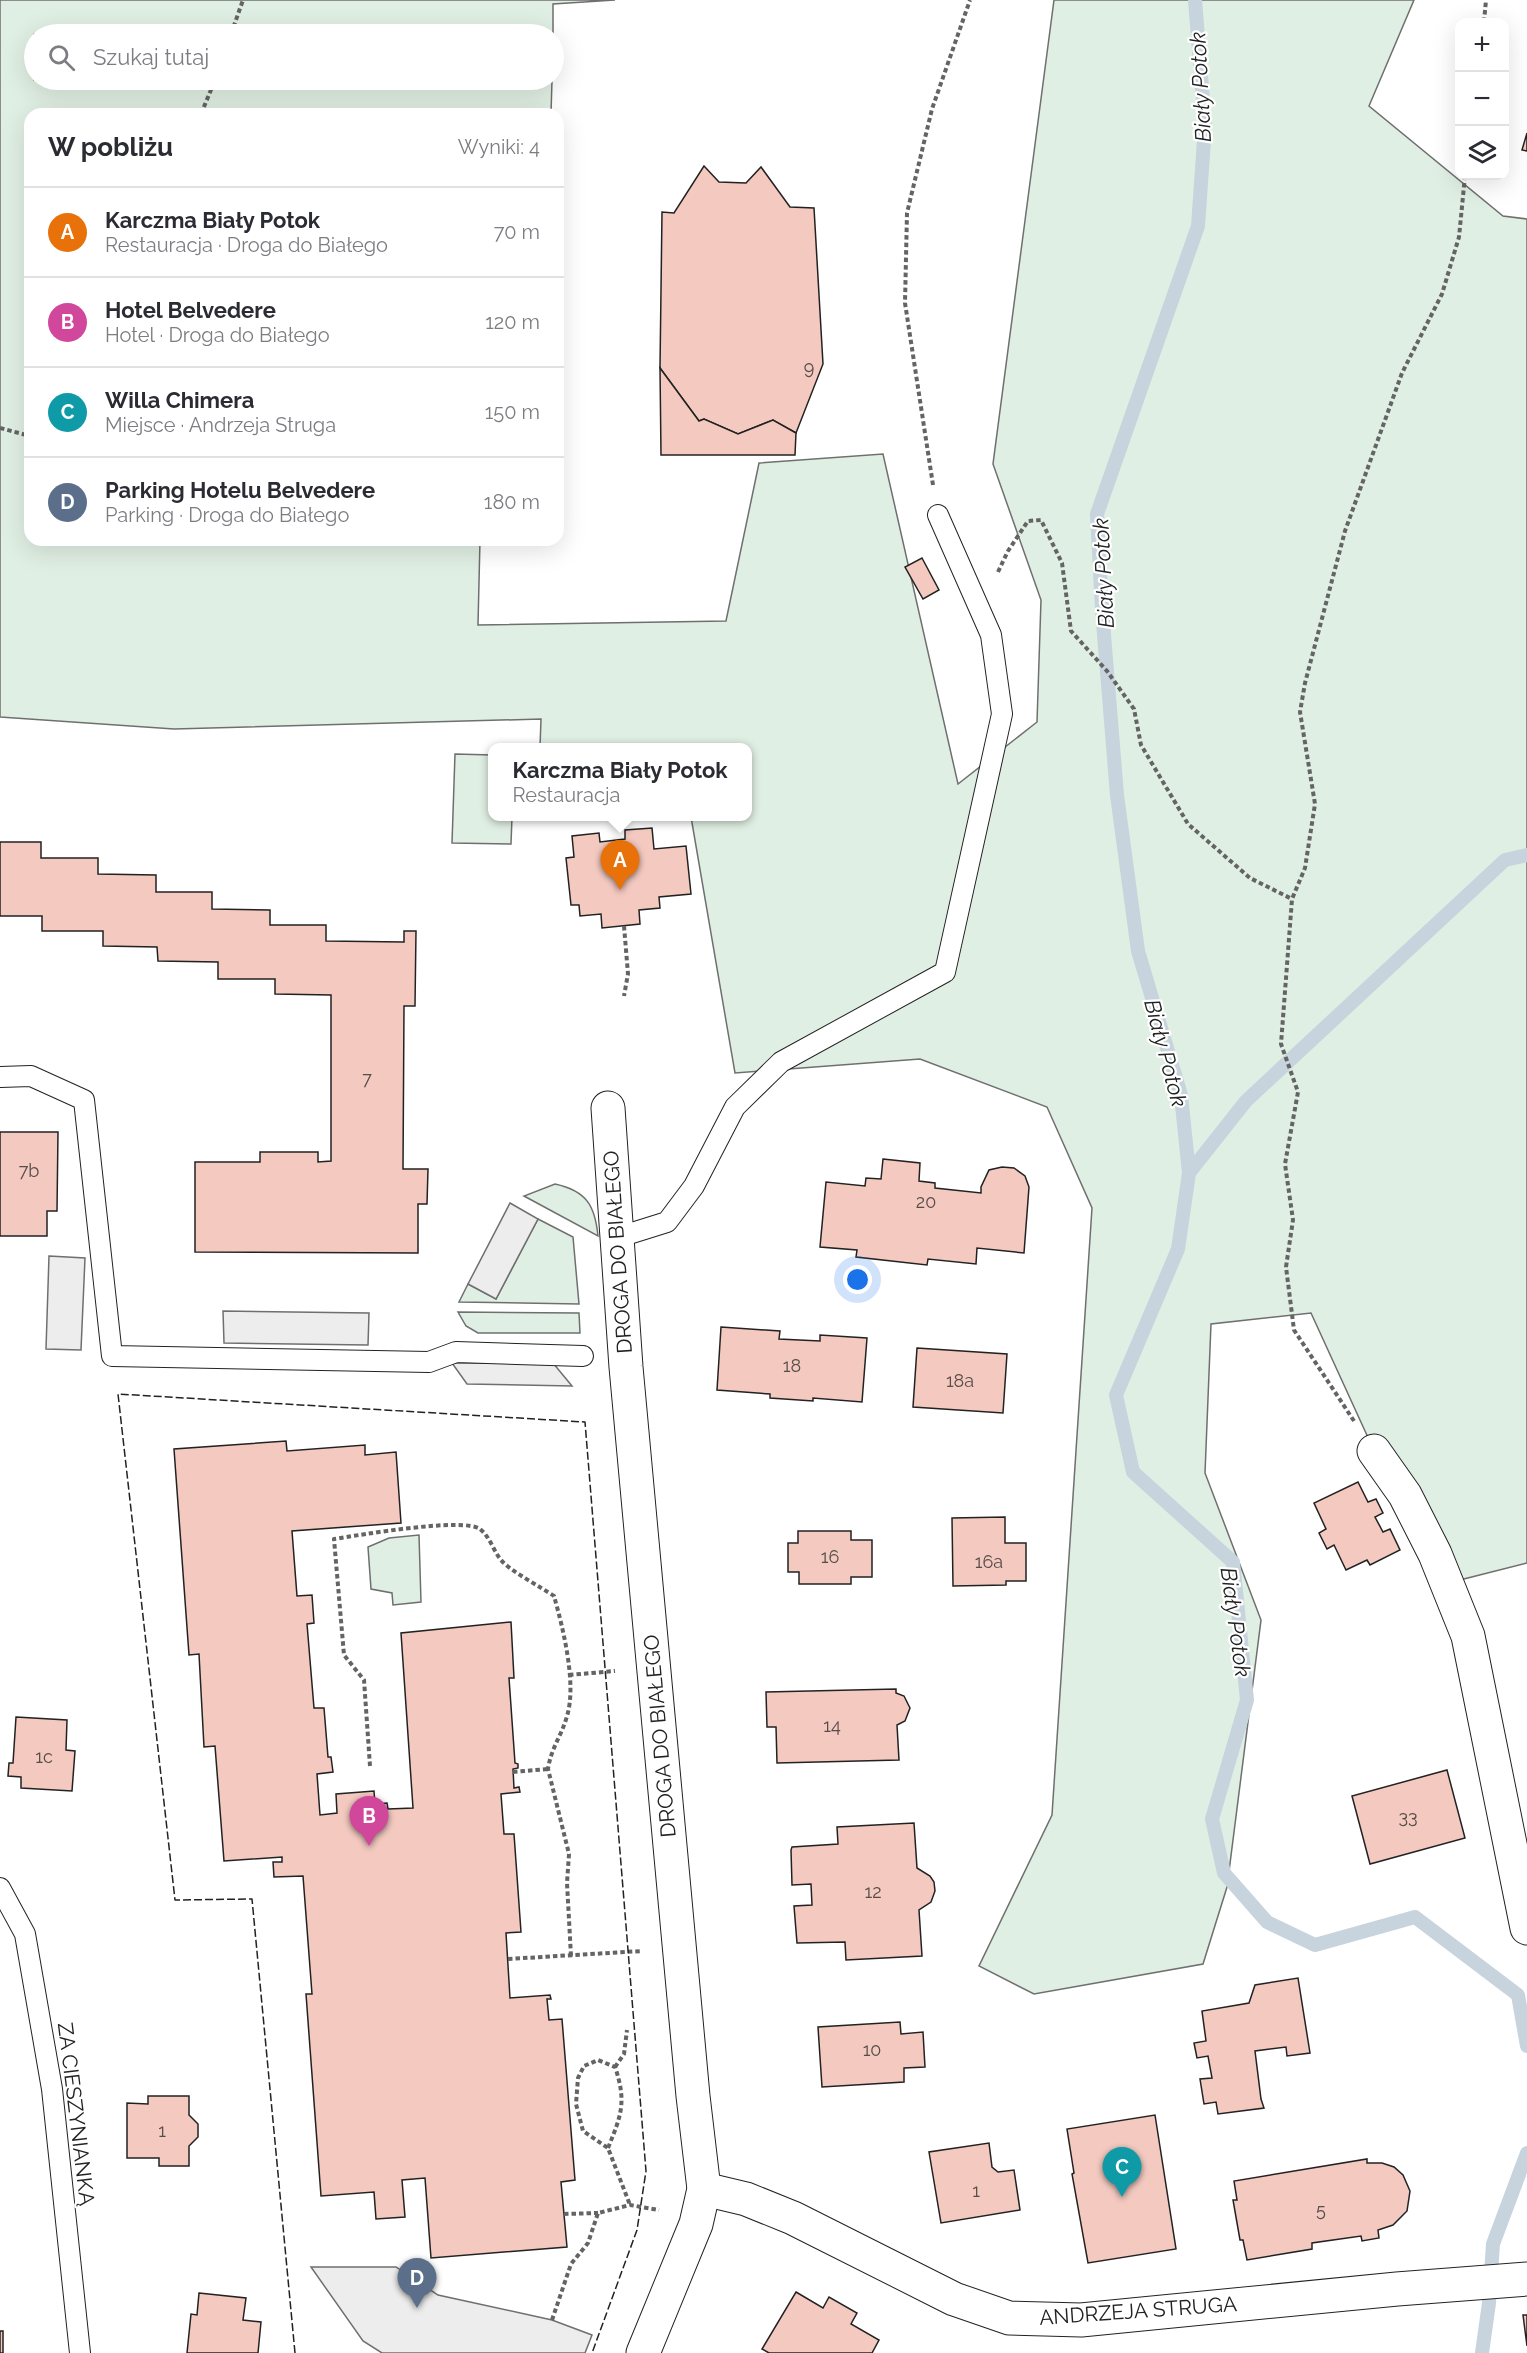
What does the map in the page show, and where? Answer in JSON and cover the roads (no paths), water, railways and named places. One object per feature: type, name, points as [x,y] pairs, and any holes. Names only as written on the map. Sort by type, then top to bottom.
[{"type":"street","name":"DROGA DO BIAŁEGO","points":[[608,1108],[616,1238],[692,2084],[704,2188],[696,2224],[643,2353]]},
{"type":"street","points":[[1374,1451],[1405,1495],[1436,1554],[1468,1636],[1527,1928]]},
{"type":"street","name":"ANDRZEJA STRUGA","points":[[704,2188],[746,2199],[793,2218],[954,2299],[1009,2318],[1081,2320],[1527,2278]]},
{"type":"lane","points":[[616,1238],[667,1222],[694,1185],[735,1107],[781,1062],[945,972],[1002,714],[991,635],[938,515]]},
{"type":"lane","points":[[0,1077],[31,1076],[84,1100],[112,1356],[429,1362],[456,1352],[583,1356]]},
{"type":"lane","name":"ZA CIESZYNIANKĄ","points":[[0,1888],[25,1934],[50,2078],[80,2353]]},
{"type":"waterway","name":"Biały Potok","points":[[1195,0],[1205,126],[1198,226],[1097,514],[1102,610],[1117,795],[1138,951],[1181,1095],[1189,1173],[1178,1249],[1116,1395],[1133,1472],[1233,1562],[1247,1700],[1212,1819],[1224,1873],[1267,1922],[1315,1945],[1415,1917],[1518,1995],[1527,2046]]},
{"type":"waterway","points":[[1189,1173],[1246,1101],[1505,860],[1527,855]]},
{"type":"waterway","name":"Biały Potok","points":[[1482,2353],[1489,2303],[1493,2244],[1527,2153]]},
{"type":"place","name":"Karczma Biały Potok","points":[[620,890]]},
{"type":"place","name":"Hotel Belvedere","points":[[369,1846]]},
{"type":"place","name":"Willa Chimera","points":[[1122,2197]]},
{"type":"place","name":"Parking Hotelu Belvedere","points":[[417,2308]]}]
